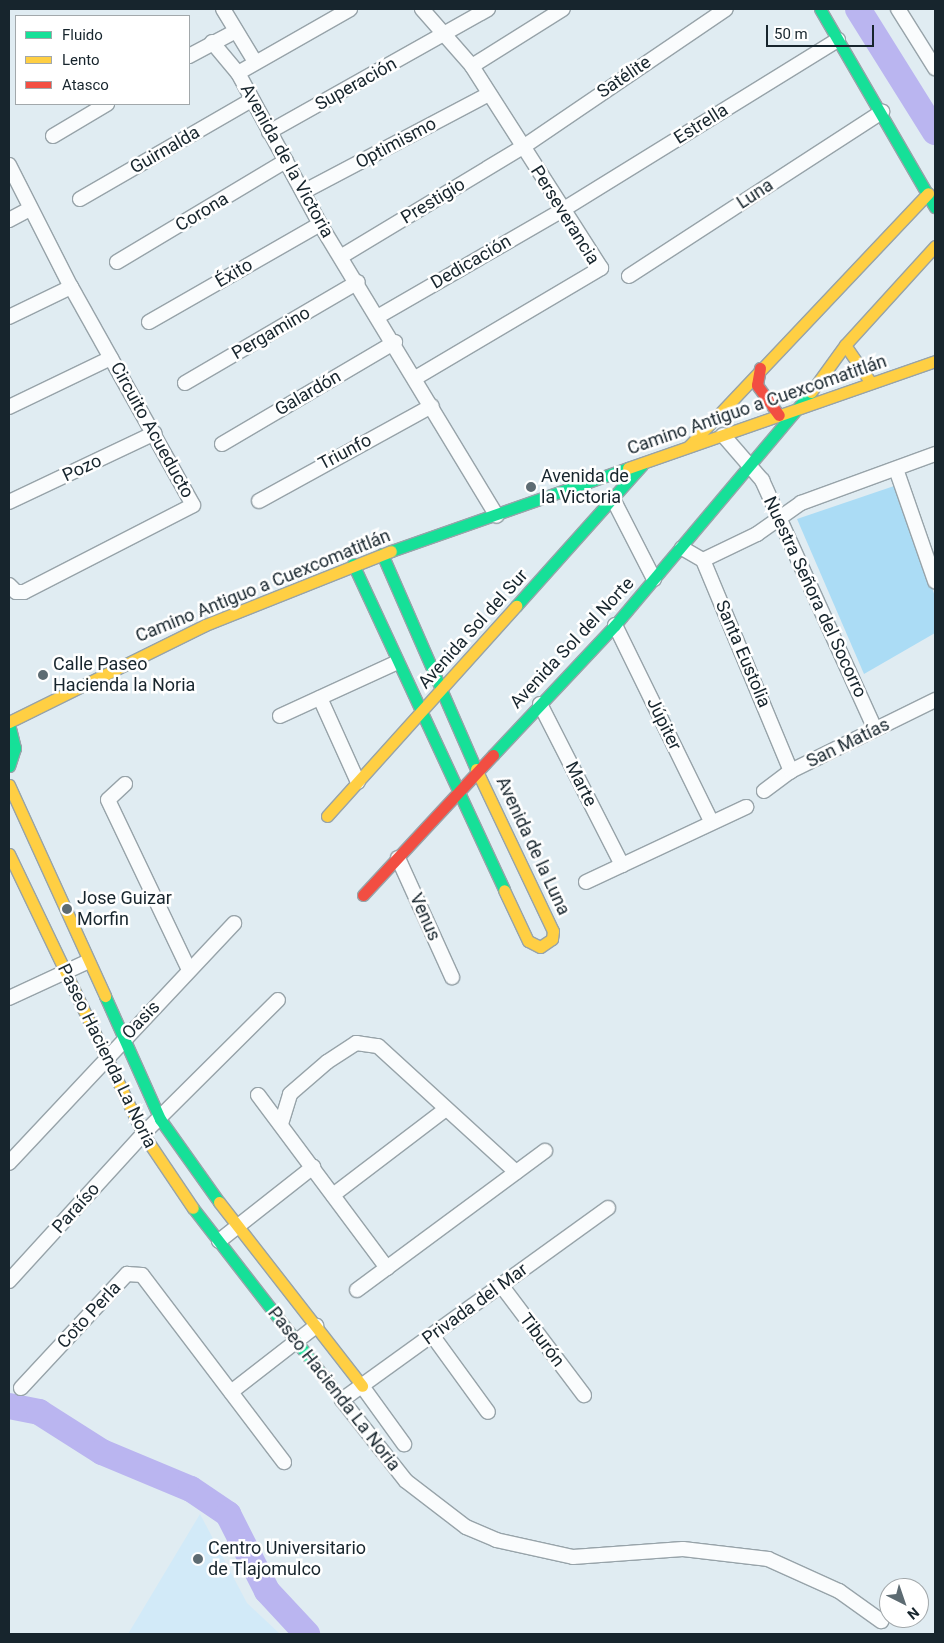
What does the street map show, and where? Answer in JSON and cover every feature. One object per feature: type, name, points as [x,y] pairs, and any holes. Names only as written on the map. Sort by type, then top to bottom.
[{"type":"street","name":"Avenida de la Victoria","points":[[223,9],[254,60]]},
{"type":"street","points":[[238,73],[254,60],[350,9]]},
{"type":"street","name":"Perseverancia","points":[[417,377],[601,268],[472,66],[444,37],[422,9]]},
{"type":"street","name":"Superación","points":[[269,132],[444,37],[488,9]]},
{"type":"street","points":[[472,66],[562,9]]},
{"type":"street","name":"Satélite","points":[[523,146],[726,9]]},
{"type":"street","points":[[820,9],[882,112],[935,208]]},
{"type":"street","points":[[898,9],[935,68]]},
{"type":"street","points":[[190,55],[212,42],[236,31]]},
{"type":"street","name":"Estrella","points":[[564,209],[838,40]]},
{"type":"street","name":"Avenida de la Victoria","points":[[212,42],[238,73],[250,101],[286,161],[320,224],[417,377],[497,516]]},
{"type":"street","name":"Optimismo","points":[[303,192],[489,94]]},
{"type":"street","name":"Guirnalda","points":[[80,199],[250,101]]},
{"type":"street","points":[[53,136],[105,105]]},
{"type":"street","name":"Luna","points":[[629,276],[882,112]]},
{"type":"street","name":"Prestigio","points":[[342,256],[523,146]]},
{"type":"street","name":"Corona","points":[[117,262],[286,161]]},
{"type":"street","name":"Circuito Acueducto","points":[[9,165],[71,287],[155,433],[193,505],[12,588]]},
{"type":"street","points":[[688,447],[760,368],[928,193]]},
{"type":"street","points":[[9,220],[30,209]]},
{"type":"street","name":"Dedicación","points":[[379,316],[564,209]]},
{"type":"street","name":"Éxito","points":[[149,322],[320,224]]},
{"type":"street","name":"Avenida Sol del Norte","points":[[363,895],[460,795],[479,770],[615,625],[799,408],[845,345],[935,246]]},
{"type":"street","name":"Pergamino","points":[[185,383],[358,282]]},
{"type":"street","points":[[9,317],[71,287]]},
{"type":"street","name":"Galardón","points":[[222,444],[395,342]]},
{"type":"street","points":[[845,345],[871,382]]},
{"type":"street","points":[[9,407],[111,358]]},
{"type":"street","name":"Camino Antiguo a Cuexcomatitlán","points":[[9,723],[205,625],[353,564],[497,516],[871,382],[935,361]]},
{"type":"street","points":[[760,368],[757,385],[762,397],[780,415]]},
{"type":"street","name":"Triunfo","points":[[259,501],[432,406]]},
{"type":"street","name":"Pozo","points":[[9,502],[155,433]]},
{"type":"street","name":"Nuestra Señora del Socorro","points":[[723,435],[751,466],[778,517],[875,729]]},
{"type":"street","points":[[682,548],[703,560],[757,534],[778,517],[801,503],[935,454]]},
{"type":"street","name":"Avenida Sol del Sur","points":[[327,816],[614,499],[643,464]]},
{"type":"street","points":[[896,469],[935,581]]},
{"type":"street","points":[[614,499],[654,579]]},
{"type":"street","name":"Avenida de la Luna","points":[[353,564],[396,663],[422,712],[528,941],[540,947],[552,939],[553,931],[479,770],[440,692],[382,554]]},
{"type":"street","name":"Santa Eustolia","points":[[703,560],[791,771]]},
{"type":"street","name":"Júpiter","points":[[615,625],[712,823]]},
{"type":"street","points":[[280,716],[396,663]]},
{"type":"street","points":[[320,698],[358,782]]},
{"type":"street","name":"San Matías","points":[[764,791],[791,771],[935,700]]},
{"type":"street","name":"Marte","points":[[540,704],[622,865]]},
{"type":"street","points":[[9,723],[15,748],[9,766]]},
{"type":"street","points":[[125,784],[108,800],[189,970]]},
{"type":"street","name":"Paseo Hacienda La Noria","points":[[9,785],[87,962],[160,1119],[237,1226],[362,1386],[404,1444]]},
{"type":"street","points":[[586,882],[746,807]]},
{"type":"street","name":"Paseo Hacienda La Noria","points":[[9,854],[108,1056],[143,1134],[174,1184],[406,1481],[466,1527],[496,1540],[573,1557],[683,1549],[768,1560],[839,1591],[879,1619]]},
{"type":"street","name":"Venus","points":[[398,858],[452,977]]},
{"type":"street","points":[[509,902],[535,892]]},
{"type":"street","name":"Oasis","points":[[9,1163],[123,1039],[234,923]]},
{"type":"street","points":[[9,998],[87,962]]},
{"type":"street","points":[[160,1119],[278,1000]]},
{"type":"street","points":[[280,1124],[290,1094],[356,1043],[378,1046],[516,1172]]},
{"type":"street","points":[[258,1095],[387,1268]]},
{"type":"street","points":[[333,1195],[446,1109]]},
{"type":"street","name":"Paraíso","points":[[9,1282],[143,1134],[160,1119]]},
{"type":"street","points":[[357,1290],[545,1151]]},
{"type":"street","points":[[219,1242],[313,1168]]},
{"type":"street","name":"Privada del Mar","points":[[342,1400],[608,1208]]},
{"type":"street","name":"Coto Perla","points":[[21,1388],[127,1274],[142,1275],[284,1462]]},
{"type":"street","name":"Tiburón","points":[[501,1285],[584,1395]]},
{"type":"street","points":[[231,1392],[316,1326]]},
{"type":"street","points":[[432,1335],[488,1412]]},
{"type":"shaded area","points":[[900,484],[935,597],[935,633],[864,674],[797,519]]},
{"type":"shaded area","name":"Centro Universitario de Tlajomulco","points":[[200,1514],[247,1603],[280,1634],[128,1634]]},
{"type":"waterway","points":[[858,9],[935,132]]},
{"type":"waterway","points":[[9,1406],[39,1412],[102,1452],[191,1489],[228,1514],[267,1591],[307,1634]]},
{"type":"traffic: fast","points":[[820,9],[935,207]]},
{"type":"traffic: fast","points":[[493,755],[615,625],[811,392]]},
{"type":"traffic: fast","points":[[516,606],[642,465]]},
{"type":"traffic: fast","points":[[391,551],[628,468]]},
{"type":"traffic: fast","points":[[382,554],[476,769]]},
{"type":"traffic: fast","points":[[353,564],[504,890]]},
{"type":"traffic: fast","points":[[9,724],[15,748],[9,766]]},
{"type":"traffic: fast","points":[[105,996],[160,1119],[219,1202]]},
{"type":"traffic: fast","points":[[193,1208],[342,1400]]},
{"type":"traffic: slow","points":[[689,446],[928,193]]},
{"type":"traffic: slow","points":[[811,392],[845,345],[935,246]]},
{"type":"traffic: slow","points":[[845,345],[871,383]]},
{"type":"traffic: slow","points":[[628,468],[935,361]]},
{"type":"traffic: slow","points":[[9,722],[205,625],[391,551]]},
{"type":"traffic: slow","points":[[327,816],[516,606]]},
{"type":"traffic: slow","points":[[476,769],[553,931],[552,939],[540,947],[528,941],[504,890]]},
{"type":"traffic: slow","points":[[9,785],[105,996]]},
{"type":"traffic: slow","points":[[9,854],[143,1134],[193,1208]]},
{"type":"traffic: slow","points":[[219,1202],[362,1386]]},
{"type":"traffic: jam","points":[[760,368],[757,385],[779,415]]},
{"type":"traffic: jam","points":[[363,895],[493,755]]},
{"type":"place","name":"Avenida de la Victoria","points":[[531,487]]},
{"type":"place","name":"Calle Paseo Hacienda la Noria","points":[[43,675]]},
{"type":"place","name":"Jose Guizar Morfin","points":[[67,909]]},
{"type":"place","name":"Centro Universitario de Tlajomulco","points":[[198,1559]]}]
